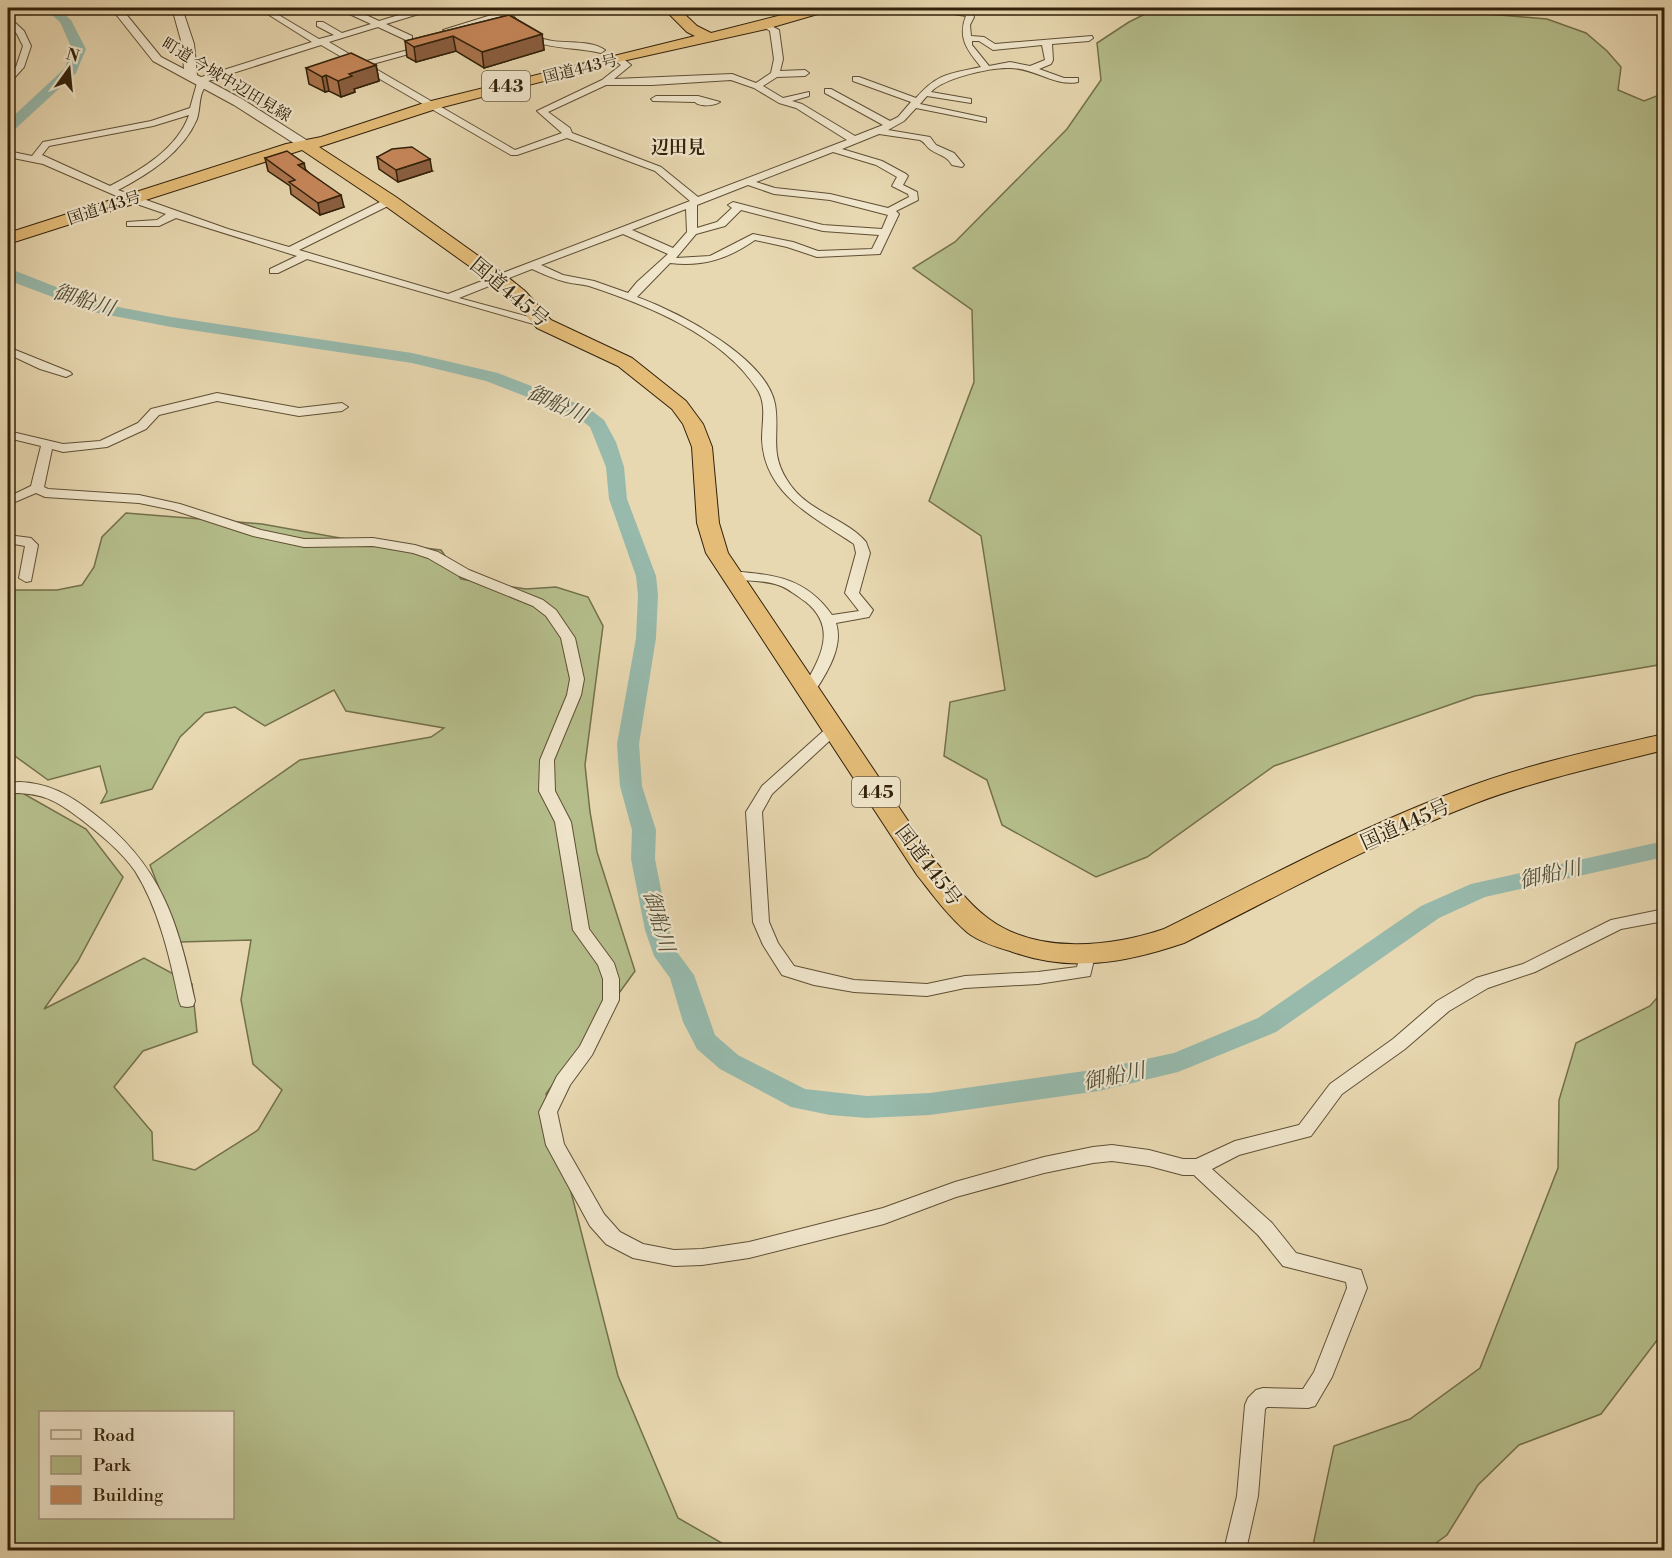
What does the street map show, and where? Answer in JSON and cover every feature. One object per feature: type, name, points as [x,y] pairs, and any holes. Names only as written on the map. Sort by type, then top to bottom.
[{"type":"highway","points":[[673,8],[702,31]]},
{"type":"highway","name":"国道443号","points":[[8,239],[304,144],[324,141],[518,72],[601,50],[702,31],[786,11],[823,8]]},
{"type":"highway","name":"国道443号","points":[[430,103],[617,58],[702,31],[764,25],[786,11]]},
{"type":"highway","points":[[601,50],[617,58]]},
{"type":"highway","name":"国道445号","points":[[304,144],[390,201],[498,279],[518,295],[544,324],[625,362],[679,405],[693,423],[702,447],[708,523],[717,553],[731,575],[926,868],[950,898],[981,927],[1032,950],[1087,956],[1150,945],[1174,936],[1355,846],[1467,797],[1550,771],[1665,742]]},
{"type":"street","name":"町道 今城中辺田見線","points":[[116,8],[157,59],[237,102],[304,144]]},
{"type":"street","points":[[110,190],[144,171],[163,156],[182,135],[194,110],[199,86],[177,8]]},
{"type":"street","points":[[262,8],[364,64],[514,153],[567,135],[658,169],[693,202]]},
{"type":"street","points":[[401,8],[413,12]]},
{"type":"street","points":[[197,81],[429,8]]},
{"type":"street","points":[[618,8],[620,10],[673,8]]},
{"type":"street","points":[[933,8],[953,14],[967,11],[968,45],[987,69]]},
{"type":"street","points":[[348,10],[409,38]]},
{"type":"street","points":[[447,30],[505,10],[513,24],[537,40],[560,47],[601,50]]},
{"type":"street","points":[[8,19],[21,33],[27,46],[20,67],[8,81]]},
{"type":"street","points":[[320,24],[340,35]]},
{"type":"street","points":[[449,40],[502,25]]},
{"type":"street","points":[[764,25],[775,30],[779,56],[775,74]]},
{"type":"street","points":[[967,38],[981,39],[993,47],[1089,38]]},
{"type":"street","points":[[1030,69],[1047,64],[1049,60],[1047,45],[1050,41]]},
{"type":"street","points":[[364,64],[438,43]]},
{"type":"street","points":[[567,135],[567,130],[542,111],[605,82],[627,65],[617,58]]},
{"type":"street","points":[[448,298],[878,131],[907,113],[934,83],[947,77],[1004,65],[1030,69],[1063,81],[1075,80]]},
{"type":"street","points":[[757,86],[775,74],[805,73]]},
{"type":"street","points":[[605,82],[686,81],[724,76],[757,86],[782,101],[799,106],[853,140]]},
{"type":"street","points":[[856,79],[915,103],[982,120]]},
{"type":"street","points":[[686,81],[687,88],[699,102]]},
{"type":"street","points":[[828,91],[891,125]]},
{"type":"street","points":[[924,93],[968,101]]},
{"type":"street","points":[[782,101],[806,94]]},
{"type":"street","points":[[656,99],[715,102]]},
{"type":"street","points":[[46,162],[50,161],[39,158],[37,153],[46,144],[153,123],[194,110]]},
{"type":"street","points":[[878,131],[927,139],[933,147],[951,155],[955,163],[959,165]]},
{"type":"street","points":[[833,149],[879,163],[903,176],[897,186],[912,192],[915,198],[889,211]]},
{"type":"street","points":[[8,154],[46,162],[132,199],[224,231],[448,298],[544,324]]},
{"type":"street","points":[[623,230],[671,257],[702,263],[735,250],[753,237],[780,242],[817,254],[874,252],[894,214],[830,197],[774,191],[748,182]]},
{"type":"street","points":[[289,251],[390,201]]},
{"type":"street","points":[[692,232],[690,218],[693,202]]},
{"type":"street","points":[[608,290],[639,283],[651,276],[692,232],[721,224],[736,206],[801,224],[835,230],[859,229],[886,232]]},
{"type":"street","points":[[131,224],[159,224],[176,213]]},
{"type":"street","points":[[780,242],[801,224]]},
{"type":"street","points":[[274,271],[306,256]]},
{"type":"street","points":[[534,266],[563,279],[588,282],[672,315],[704,334],[738,361],[761,386],[769,399],[771,425],[769,446],[782,484],[797,502],[860,542],[863,553],[852,593],[866,610],[864,614],[828,620]]},
{"type":"street","points":[[630,299],[639,283]]},
{"type":"street","points":[[8,350],[44,367],[66,374]]},
{"type":"street","points":[[8,434],[47,446],[63,448],[103,444],[142,426],[154,412],[217,397],[299,412],[342,407]]},
{"type":"street","points":[[37,488],[47,446]]},
{"type":"street","points":[[8,501],[37,488]]},
{"type":"street","points":[[37,488],[45,494],[139,499],[177,507],[258,533],[304,543],[373,542],[415,549],[433,555],[464,573],[523,596],[551,613],[568,638],[577,680],[574,695],[547,760],[547,791],[563,822],[581,930],[606,963],[611,979],[611,1000],[586,1050],[563,1081],[548,1112],[555,1145],[597,1220],[613,1238],[640,1252],[674,1258],[702,1257],[749,1250],[872,1218],[955,1190],[1093,1155],[1112,1153],[1149,1158],[1183,1167],[1198,1167],[1235,1149],[1305,1131],[1336,1089],[1399,1044],[1443,1006],[1482,983],[1529,968],[1617,924],[1665,915]]},
{"type":"street","points":[[8,539],[26,541],[32,545],[26,578]]},
{"type":"street","points":[[731,575],[786,583],[825,610],[832,628],[829,648],[824,665],[809,690]]},
{"type":"street","points":[[834,729],[767,790],[753,812],[761,922],[771,945],[788,970],[814,979],[854,986],[927,990],[965,982],[1038,978],[1084,972],[1087,956]]},
{"type":"street","points":[[8,788],[29,786],[62,797],[104,829],[139,866],[152,888],[180,966],[187,1001]]},
{"type":"street","points":[[1198,1167],[1265,1229],[1290,1260],[1354,1276],[1357,1288],[1322,1377],[1308,1399],[1263,1397],[1255,1405],[1251,1466],[1243,1525],[1234,1551]]},
{"type":"green space","points":[[1157,8],[1417,8],[1547,19],[1586,33],[1607,51],[1621,67],[1618,90],[1644,101],[1664,93],[1664,664],[1475,696],[1274,766],[1147,857],[1096,877],[1002,825],[987,780],[944,756],[950,702],[1005,690],[981,536],[929,501],[974,382],[972,310],[913,268],[955,242],[1067,129],[1101,80],[1097,43],[1129,22]]},
{"type":"green space","points":[[126,513],[262,524],[340,538],[441,550],[461,579],[526,589],[556,587],[588,597],[603,626],[585,765],[590,812],[597,852],[635,971],[546,1094],[618,1376],[678,1518],[734,1550],[8,1550],[8,793],[19,791],[86,829],[123,877],[78,961],[44,1009],[144,958],[192,984],[197,1032],[143,1051],[114,1087],[152,1132],[153,1160],[195,1170],[258,1130],[282,1090],[253,1064],[241,1000],[251,940],[180,942],[150,865],[300,760],[431,737],[444,728],[346,711],[334,690],[265,726],[235,707],[205,713],[180,737],[152,789],[101,803],[107,792],[100,766],[48,780],[8,751],[8,590],[57,590],[82,585],[94,567],[102,537]]},
{"type":"green space","points":[[1664,990],[1664,1331],[1601,1414],[1519,1445],[1478,1485],[1447,1535],[1426,1550],[1312,1550],[1334,1446],[1410,1419],[1480,1368],[1558,1168],[1559,1100],[1576,1043],[1650,1006]]},
{"type":"building","points":[[509,15],[542,34],[482,52],[453,36],[414,47],[405,41]]},
{"type":"building","points":[[351,53],[376,65],[349,74],[352,76],[338,81],[326,75],[322,77],[306,68]]},
{"type":"building","points":[[412,147],[430,159],[396,170],[377,157],[392,149]]},
{"type":"building","points":[[287,151],[304,163],[298,165],[341,195],[318,203],[289,182],[295,180],[265,158]]},
{"type":"waterway","name":"御船川","points":[[8,128],[71,70],[79,49],[65,20],[50,8]]},
{"type":"waterway","name":"御船川","points":[[8,273],[93,307],[171,322],[412,358],[492,377],[582,412],[598,424],[615,467],[618,499],[646,576],[648,595],[646,638],[628,744],[631,786],[644,830],[643,859],[657,930],[666,956],[681,975],[696,1022],[706,1042],[729,1062],[800,1099],[867,1107],[930,1104],[1099,1080],[1178,1062],[1267,1025],[1430,912],[1479,890],[1664,849]]},
{"type":"district","name":"辺田見","points":[[678,147]]}]
